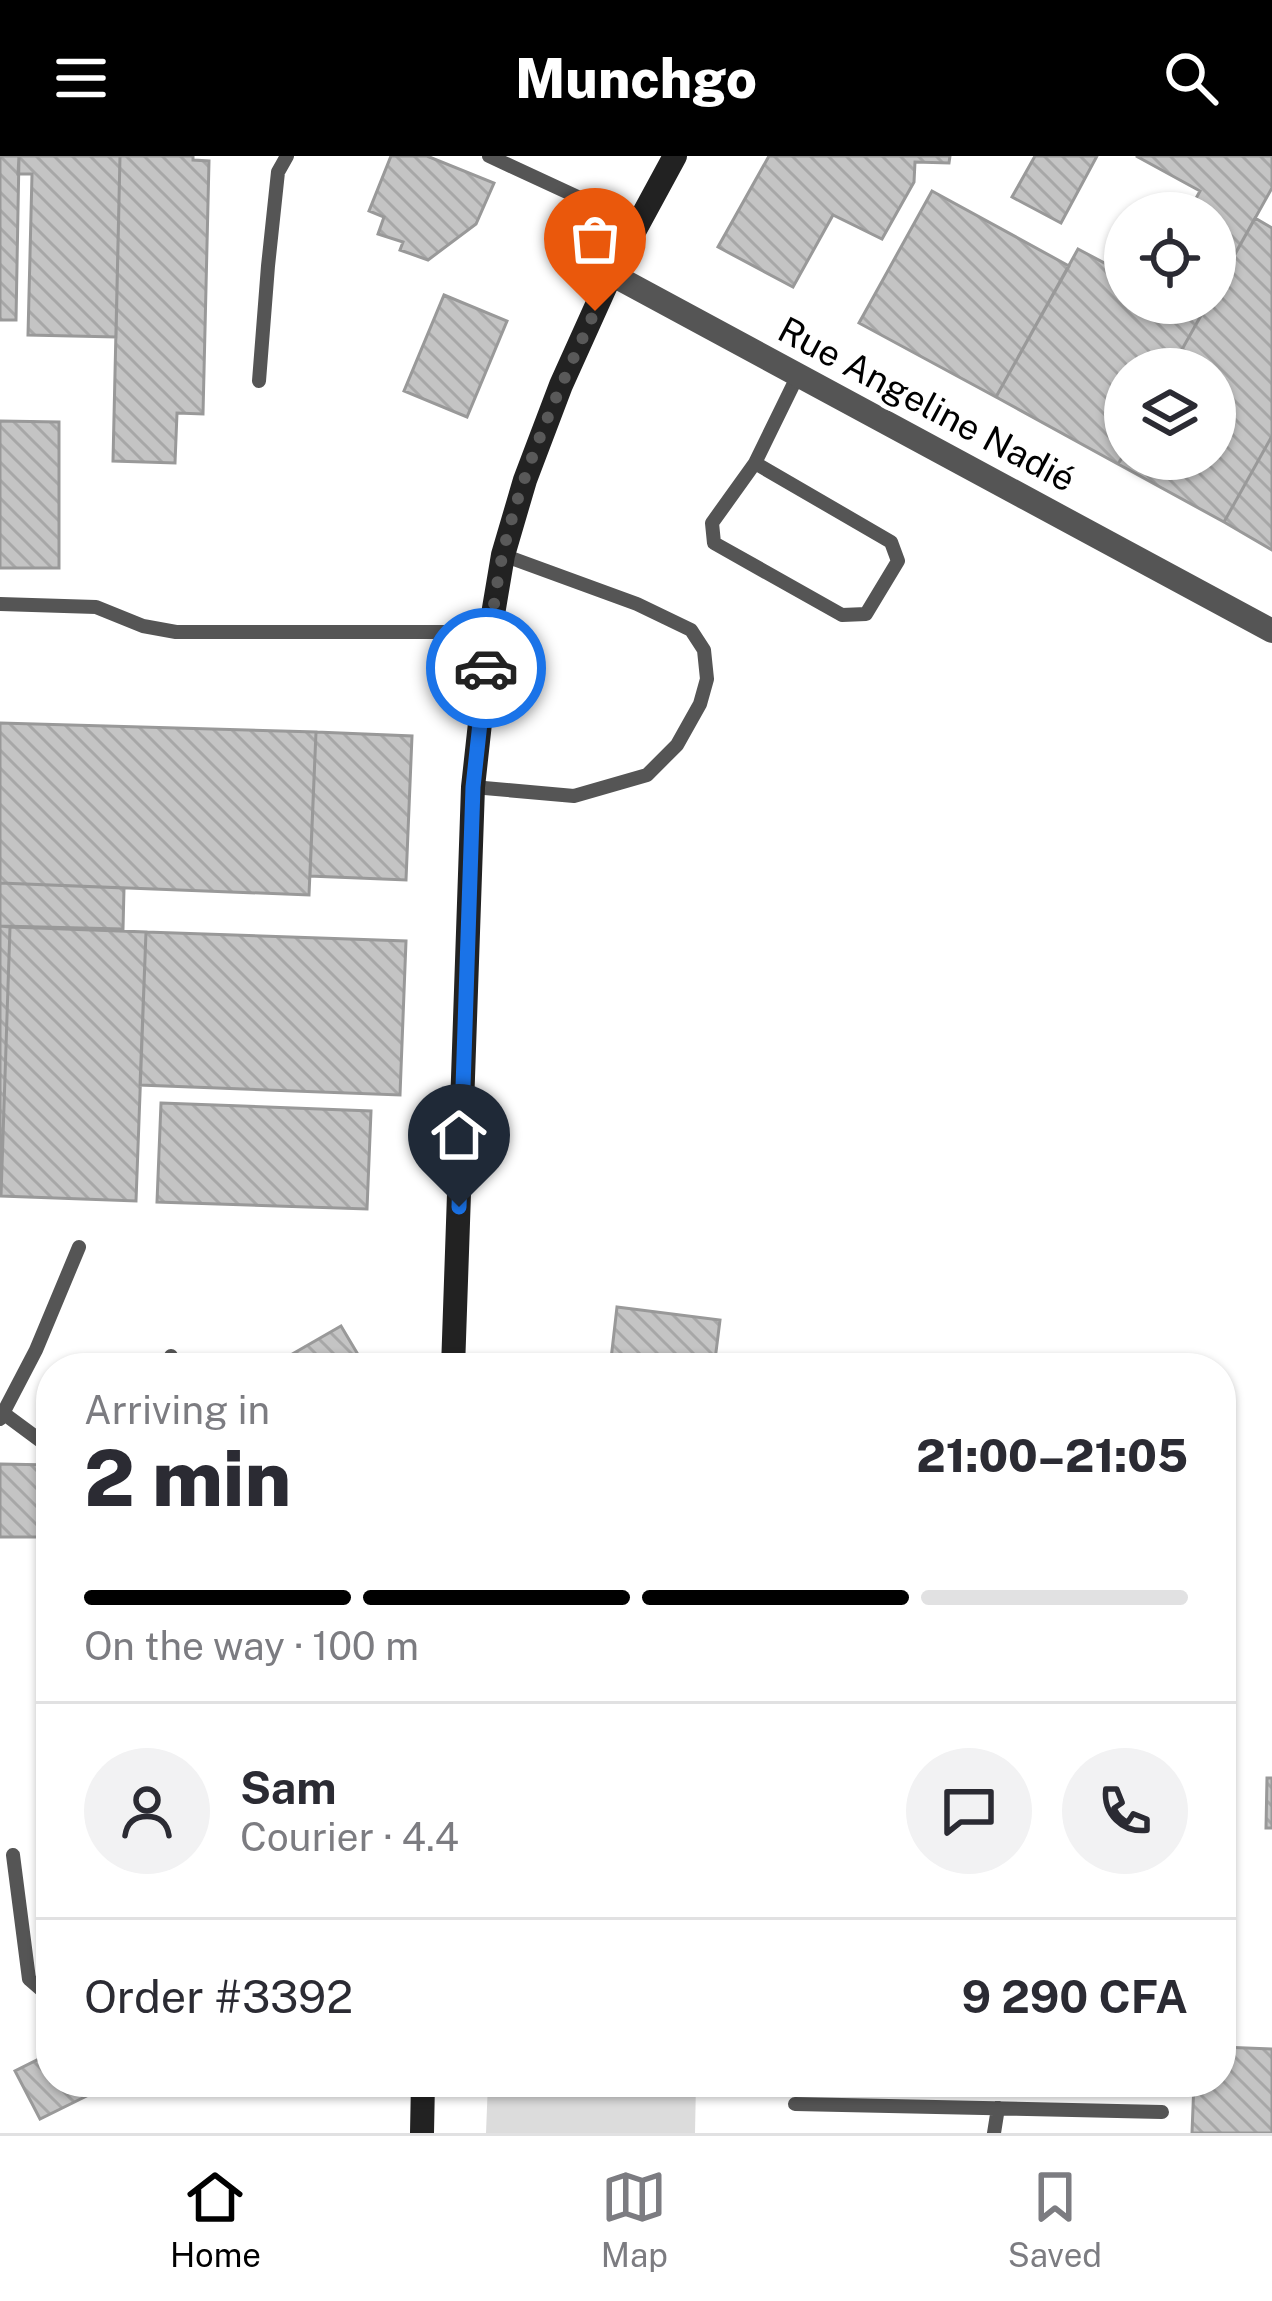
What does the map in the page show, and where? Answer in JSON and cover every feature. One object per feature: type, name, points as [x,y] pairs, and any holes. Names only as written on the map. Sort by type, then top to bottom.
[{"type":"street","points":[[454,1353],[473,787],[503,555],[561,385],[611,274],[675,156]]},
{"type":"street","name":"Rue Angeline Nadié","points":[[611,274],[1272,631]]},
{"type":"street","points":[[422,2133],[423,2097]]},
{"type":"lane","points":[[259,380],[278,172],[287,156]]},
{"type":"lane","points":[[489,156],[636,224]]},
{"type":"lane","points":[[755,463],[891,542],[898,561],[866,614],[842,615],[714,543],[712,523],[755,463],[798,375]]},
{"type":"lane","points":[[473,787],[574,796],[647,775],[677,745],[700,704],[707,679],[704,650],[691,630],[638,604],[503,555]]},
{"type":"lane","points":[[0,604],[96,607],[143,626],[176,632],[490,632]]},
{"type":"lane","points":[[36,1438],[2,1416],[79,1247]]},
{"type":"lane","points":[[13,1856],[29,1979],[36,1985]]},
{"type":"lane","points":[[795,2104],[1162,2112]]},
{"type":"lane","points":[[994,2133],[998,2108]]},
{"type":"shaded area","points":[[487,2097],[696,2097],[695,2133],[486,2133]]},
{"type":"building","points":[[0,156],[19,156],[16,320],[0,320]]},
{"type":"building","points":[[19,156],[120,156],[116,337],[28,335],[32,174],[18,174]]},
{"type":"building","points":[[120,156],[193,156],[193,160],[209,161],[203,414],[177,413],[175,463],[113,461]]},
{"type":"building","points":[[391,156],[427,156],[494,183],[476,224],[428,260],[400,250],[403,242],[378,234],[384,217],[369,211]]},
{"type":"building","points":[[769,156],[950,156],[949,163],[915,162],[914,182],[882,239],[833,215],[793,287],[718,247]]},
{"type":"building","points":[[1035,156],[1097,156],[1061,223],[1012,197]]},
{"type":"building","points":[[1136,156],[1272,156],[1272,188],[1236,252],[1236,192],[1200,191]]},
{"type":"building","points":[[932,191],[1069,266],[996,397],[859,323]]},
{"type":"building","points":[[1255,218],[1272,228],[1272,436],[1224,522],[1147,480],[1236,480],[1236,348],[1183,348],[1196,324],[1236,324],[1236,252]]},
{"type":"building","points":[[1078,249],[1104,263],[1104,324],[1196,324],[1183,348],[1104,348],[1104,456],[996,397]]},
{"type":"building","points":[[444,295],[507,321],[467,417],[404,391]]},
{"type":"building","points":[[0,421],[59,422],[59,568],[0,568]]},
{"type":"building","points":[[1272,436],[1272,550],[1224,522]]},
{"type":"building","points":[[0,723],[316,732],[309,895],[0,883]]},
{"type":"building","points":[[316,732],[412,736],[406,880],[310,876]]},
{"type":"building","points":[[0,883],[124,888],[123,929],[0,926]]},
{"type":"building","points":[[0,926],[10,927],[1,1196],[0,1196]]},
{"type":"building","points":[[10,927],[146,932],[136,1201],[1,1196]]},
{"type":"building","points":[[146,932],[406,941],[400,1095],[140,1085]]},
{"type":"building","points":[[161,1103],[371,1111],[367,1209],[157,1202]]},
{"type":"building","points":[[617,1307],[720,1320],[716,1353],[612,1353]]},
{"type":"building","points":[[341,1326],[357,1353],[294,1353]]},
{"type":"building","points":[[0,1464],[36,1465],[36,1537],[0,1537]]},
{"type":"building","points":[[1267,1778],[1272,1778],[1272,1828],[1266,1828]]},
{"type":"building","points":[[1236,2048],[1272,2049],[1272,2133],[1192,2133],[1193,2097],[1236,2097]]},
{"type":"building","points":[[36,2060],[36,2097],[85,2097],[40,2119],[15,2071]]},
{"type":"way so far","points":[[486,668],[503,555],[525,481],[595,311]]},
{"type":"route","points":[[459,1207],[473,787],[486,668]]}]
